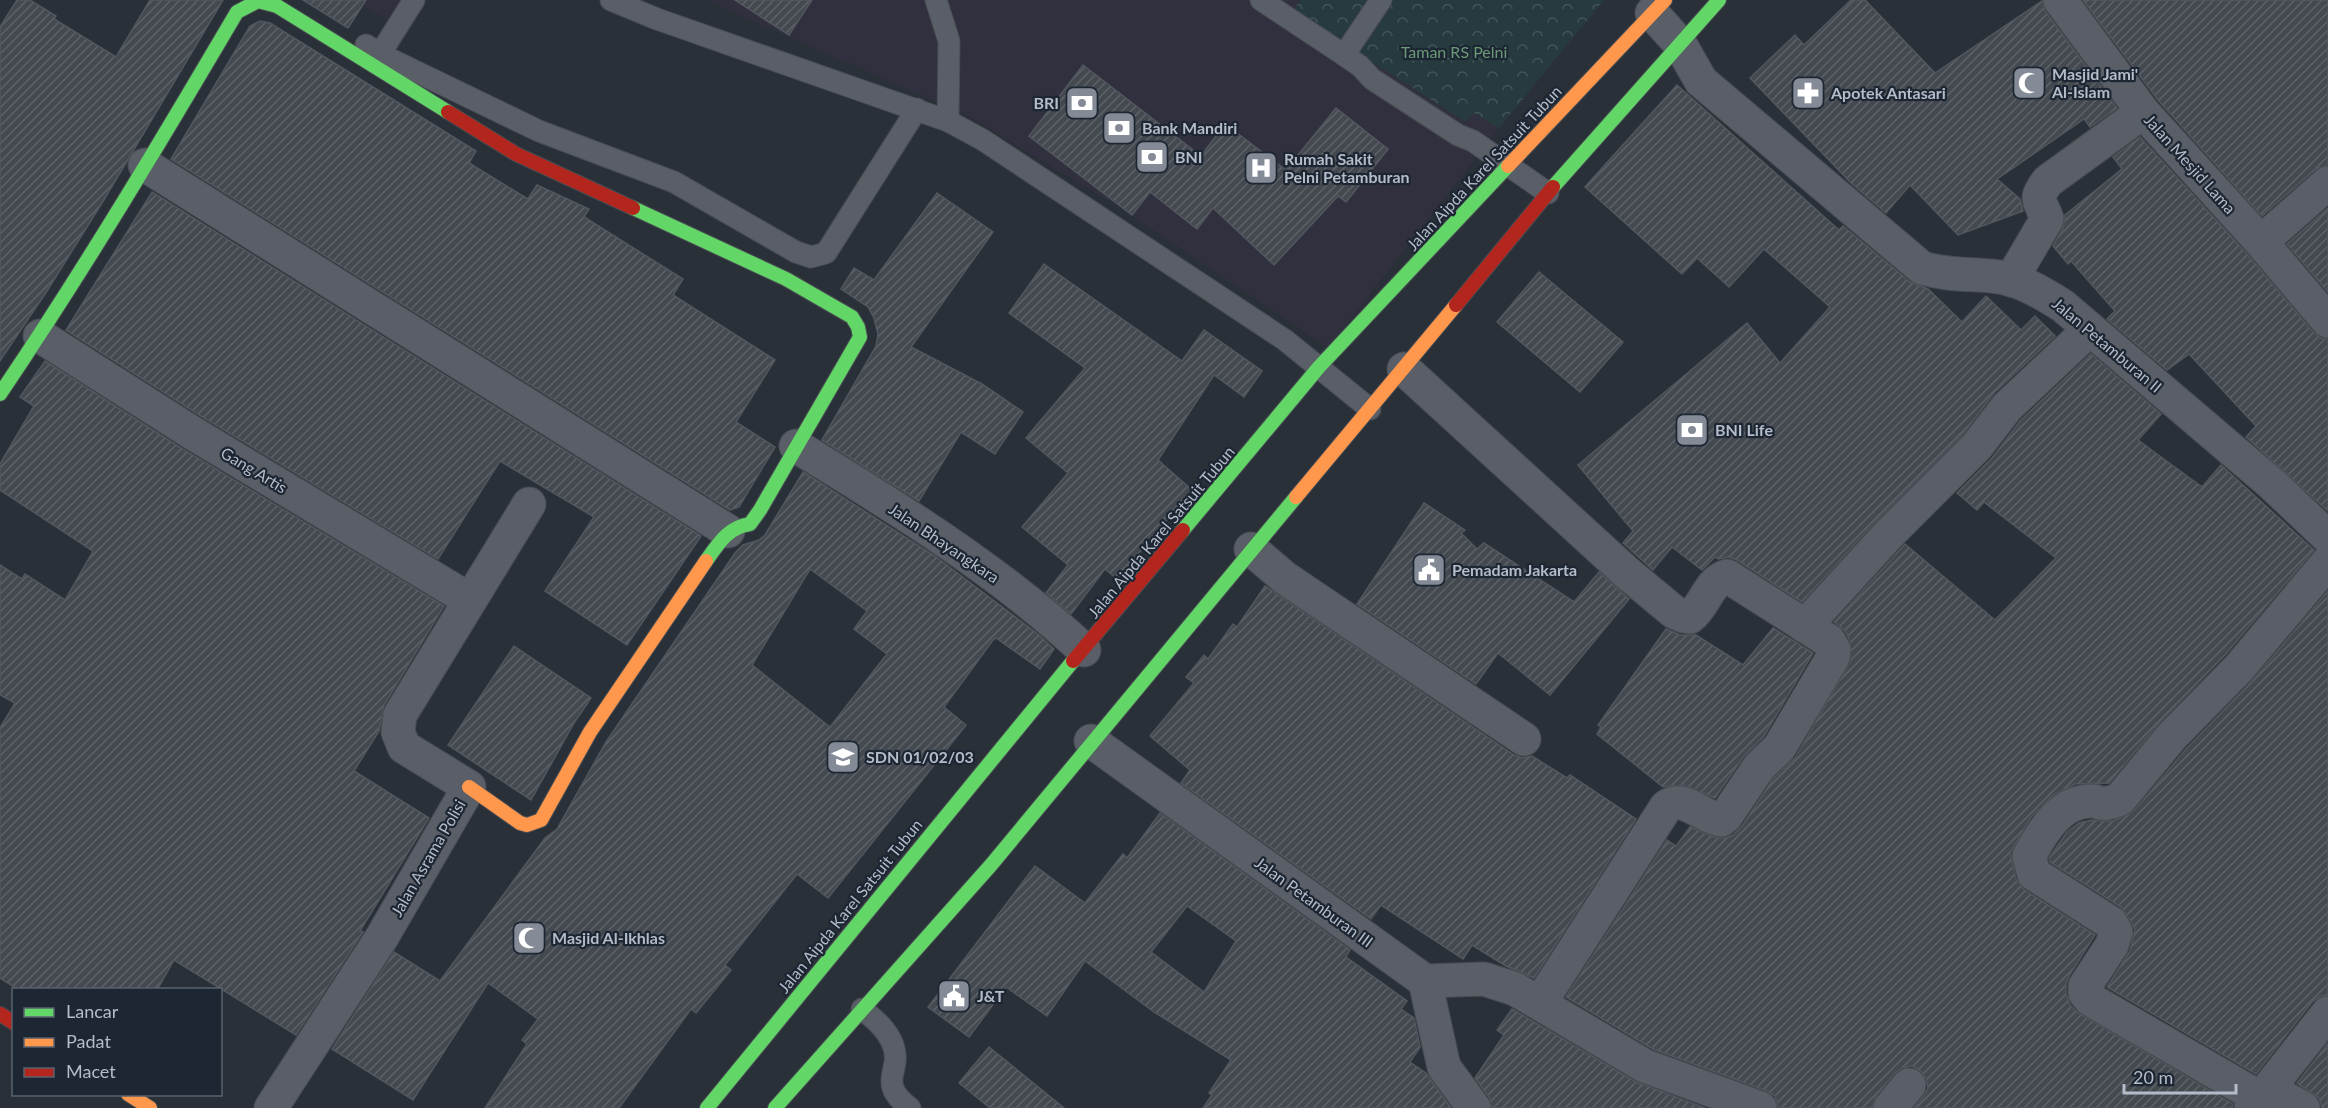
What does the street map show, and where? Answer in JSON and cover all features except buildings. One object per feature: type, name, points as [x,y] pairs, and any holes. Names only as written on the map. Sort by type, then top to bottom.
[{"type":"main road","points":[[775,1108],[991,865],[1091,741],[1548,194],[1719,0]]},
{"type":"main road","points":[[0,394],[40,336],[118,213],[237,12],[258,1],[277,6],[516,154],[786,279],[852,317],[858,327],[860,337],[760,510],[750,524],[740,525],[728,531],[720,541],[590,732],[541,820],[527,825],[520,823],[470,787]]},
{"type":"main road","name":"Jalan Aipda Karel Satsuit Tubun","points":[[707,1108],[878,897],[1319,367],[1509,165],[1655,4]]},
{"type":"main road","points":[[130,1096],[150,1108]]},
{"type":"street","name":"Jalan Mesjid Lama","points":[[2061,0],[2143,112],[2261,242],[2328,321]]},
{"type":"street","name":"Jalan Petamburan II","points":[[1655,4],[1701,81],[1922,268],[1943,274],[1992,276],[2012,280],[2038,290],[2063,306],[2325,529]]},
{"type":"street","points":[[2012,280],[2047,219],[2038,200],[2038,193],[2048,181],[2143,112]]},
{"type":"street","points":[[145,165],[728,531]]},
{"type":"street","points":[[2261,242],[2328,183]]},
{"type":"street","points":[[1805,626],[1889,534],[1977,446],[2007,407],[2089,330]]},
{"type":"street","name":"Gang Artis","points":[[40,336],[191,432],[470,600]]},
{"type":"street","points":[[1404,369],[1626,572],[1674,612],[1690,617],[1716,581],[1727,576],[1829,641],[1834,650],[1833,657],[1779,748],[1759,767],[1726,816],[1721,820],[1711,819],[1682,802],[1672,802],[1666,807],[1540,1003]]},
{"type":"street","name":"Jalan Bhayangkara","points":[[796,446],[906,516],[996,578],[1084,650]]},
{"type":"street","name":"Jalan Asrama Polisi","points":[[270,1108],[382,937],[470,787],[404,747],[398,732],[400,715],[529,504]]},
{"type":"street","points":[[1251,549],[1286,578],[1524,739]]},
{"type":"street","points":[[2303,1108],[2259,1098],[2091,1000],[2085,993],[2085,986],[2112,945],[2116,932],[2111,923],[2034,874],[2029,856],[2047,825],[2068,806],[2120,799],[2172,736],[2239,668],[2328,562]]},
{"type":"street","name":"Jalan Petamburan III","points":[[1091,741],[1425,981]]},
{"type":"street","points":[[1474,1108],[1444,1067],[1425,981],[1484,979],[1515,989],[1645,1066],[1755,1107]]},
{"type":"street","points":[[2259,1098],[2328,1013]]},
{"type":"lane","points":[[292,0],[380,54],[539,131],[674,182],[796,252],[811,256],[826,253],[917,109]]},
{"type":"lane","points":[[380,54],[414,0]]},
{"type":"lane","points":[[610,0],[657,19],[948,121],[983,140],[1285,340],[1370,409]]},
{"type":"lane","points":[[936,0],[949,41],[948,121]]},
{"type":"lane","points":[[1261,0],[1352,60],[1372,79],[1458,135],[1473,141],[1548,194]]},
{"type":"lane","points":[[1352,60],[1374,2]]},
{"type":"lane","points":[[862,1009],[879,1023],[893,1045],[891,1082],[894,1092],[910,1108]]},
{"type":"shaded area","points":[[354,0],[405,0],[391,22]]},
{"type":"shaded area","name":"Rumah Sakit Pelni Petamburan","points":[[706,0],[1604,0],[1499,128],[1328,348],[1122,209],[968,116]]},
{"type":"green space","name":"Taman RS Pelni","points":[[1301,0],[1604,0],[1499,128],[1474,113],[1466,122],[1292,11]]},
{"type":"traffic: fast","points":[[1553,187],[1719,0]]},
{"type":"traffic: fast","points":[[0,394],[92,253],[237,12],[258,1],[277,6],[448,112]]},
{"type":"traffic: fast","points":[[1183,530],[1319,367],[1508,166]]},
{"type":"traffic: fast","points":[[633,208],[786,279],[852,317],[858,327],[860,337],[760,510],[750,524],[724,537],[706,561]]},
{"type":"traffic: fast","points":[[775,1108],[991,865],[1296,497]]},
{"type":"traffic: fast","points":[[707,1108],[1073,661]]},
{"type":"traffic: slow","points":[[1508,166],[1665,0]]},
{"type":"traffic: slow","points":[[1296,497],[1456,305]]},
{"type":"traffic: slow","points":[[469,787],[520,823],[527,825],[541,820],[590,732],[706,561]]},
{"type":"traffic: slow","points":[[131,1096],[150,1108]]},
{"type":"traffic: jam","points":[[448,112],[516,154],[633,208]]},
{"type":"traffic: jam","points":[[1456,305],[1553,187]]},
{"type":"traffic: jam","points":[[1073,661],[1183,530]]},
{"type":"traffic: jam","points":[[0,1014],[12,1022]]},
{"type":"place","name":"Masjid Jami' Al-Islam","points":[[2029,83]]},
{"type":"place","name":"Apotek Antasari","points":[[1808,93]]},
{"type":"place","name":"BRI","points":[[1082,103]]},
{"type":"place","name":"Bank Mandiri","points":[[1119,128]]},
{"type":"place","name":"BNI","points":[[1152,157]]},
{"type":"place","name":"Rumah Sakit Pelni Petamburan","points":[[1261,168]]},
{"type":"place","name":"BNI Life","points":[[1692,430]]},
{"type":"place","name":"Pemadam Jakarta","points":[[1429,570]]},
{"type":"place","name":"SDN 01/02/03","points":[[843,757]]},
{"type":"place","name":"Masjid Al-Ikhlas","points":[[529,938]]},
{"type":"place","name":"J&T","points":[[954,996]]}]
